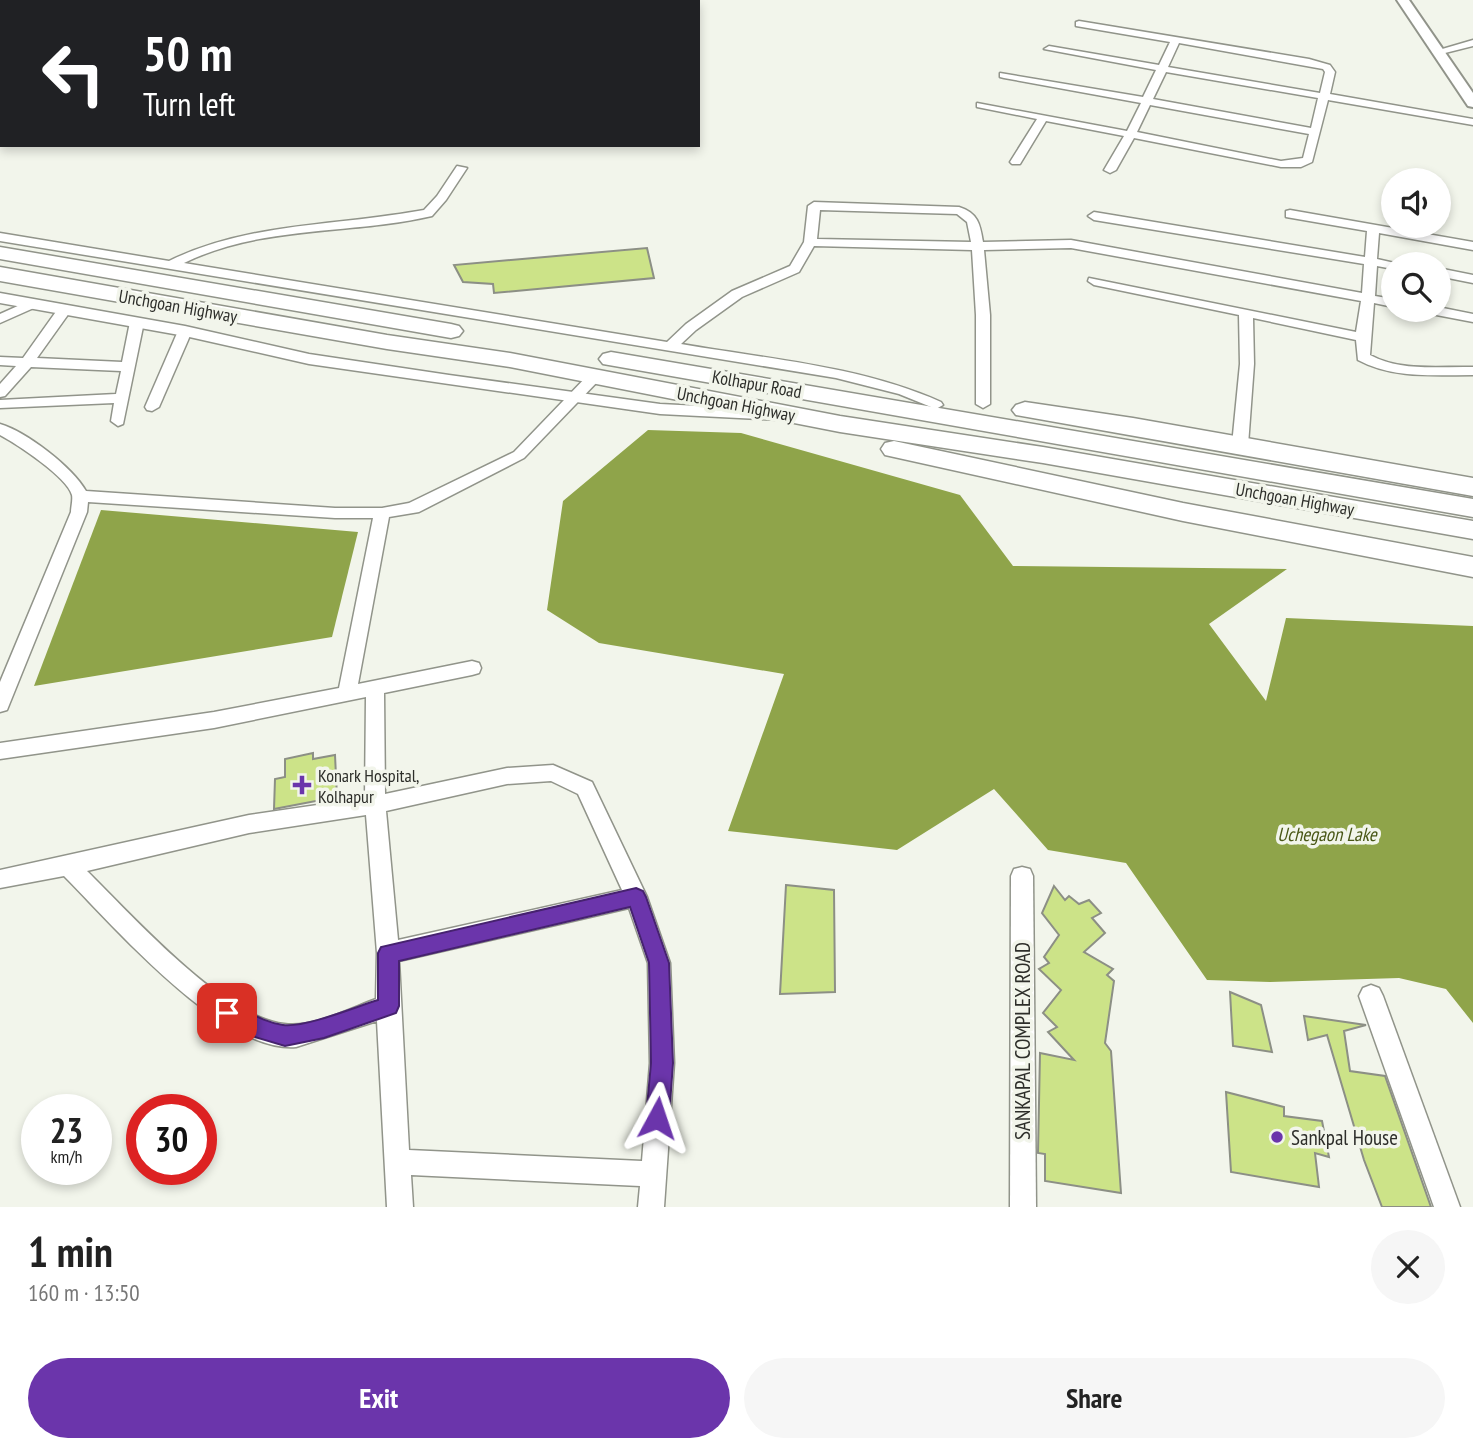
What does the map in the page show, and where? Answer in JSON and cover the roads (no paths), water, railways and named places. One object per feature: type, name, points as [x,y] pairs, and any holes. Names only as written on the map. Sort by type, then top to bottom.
[{"type":"highway","name":"Kolhapur Road","points":[[0,253],[1473,508]]},
{"type":"highway","name":"Unchgoan Highway","points":[[0,274],[595,376],[840,424],[1056,457],[1473,530]]},
{"type":"highway","points":[[878,405],[983,404],[1133,426],[1473,487]]},
{"type":"highway","points":[[840,424],[877,445],[1014,477],[1287,533],[1473,567]]},
{"type":"main road","points":[[1403,0],[1473,103]]},
{"type":"street","points":[[981,105],[1292,164],[1301,164],[1308,160],[1330,72],[1327,67],[1079,24]]},
{"type":"street","points":[[1110,170],[1131,134],[1176,40]]},
{"type":"street","points":[[1437,52],[1473,43]]},
{"type":"street","points":[[1049,49],[1473,122]]},
{"type":"street","points":[[1004,75],[1315,132]]},
{"type":"street","points":[[1016,162],[1043,118]]},
{"type":"street","points":[[171,265],[188,254],[222,243],[428,213],[442,198],[461,168]]},
{"type":"street","points":[[671,346],[691,327],[737,294],[795,269],[810,242],[814,206],[959,212],[968,215],[973,222],[978,246],[983,315],[983,404]]},
{"type":"street","points":[[1290,214],[1473,246]]},
{"type":"street","points":[[1094,216],[1381,263]]},
{"type":"street","points":[[1373,228],[1369,261],[1369,298],[1362,337],[1363,357],[1388,368],[1473,371]]},
{"type":"street","points":[[0,237],[858,379],[904,391],[936,405]]},
{"type":"street","points":[[810,242],[1089,247],[1381,300]]},
{"type":"street","points":[[1451,275],[1473,279]]},
{"type":"street","points":[[1094,281],[1362,337]]},
{"type":"street","points":[[0,298],[185,331],[309,359],[660,409],[799,416]]},
{"type":"street","points":[[0,318],[31,304]]},
{"type":"street","points":[[0,393],[27,362],[65,309]]},
{"type":"street","points":[[1240,445],[1247,364],[1246,313]]},
{"type":"street","points":[[1451,314],[1473,318]]},
{"type":"street","points":[[118,421],[137,322]]},
{"type":"street","points":[[152,407],[185,331]]},
{"type":"street","points":[[0,361],[129,367]]},
{"type":"street","points":[[80,496],[335,513],[382,513],[413,508],[519,455],[595,376]]},
{"type":"street","points":[[0,404],[123,398]]},
{"type":"street","points":[[0,429],[22,440],[73,483],[80,496],[79,512],[0,705]]},
{"type":"street","points":[[347,693],[382,513]]},
{"type":"street","points":[[0,751],[214,720],[472,668]]},
{"type":"street","points":[[375,688],[375,805],[388,953],[388,1006],[400,1207]]},
{"type":"street","points":[[0,879],[249,824],[375,805],[463,783],[507,776],[553,773],[585,788],[636,897],[659,963],[662,1063],[651,1207]]},
{"type":"street","points":[[68,866],[197,990],[243,1024],[285,1036],[324,1028],[388,1006]]},
{"type":"street","name":"SANKAPAL COMPLEX ROAD","points":[[1022,876],[1023,1207]]},
{"type":"street","points":[[388,953],[636,897]]},
{"type":"street","points":[[1371,996],[1447,1207]]},
{"type":"street","points":[[398,1162],[653,1174]]},
{"type":"water","name":"Uchegaon Lake","points":[[648,430],[741,433],[960,495],[1013,566],[1287,569],[1209,624],[1266,701],[1286,618],[1473,626],[1473,1023],[1446,989],[1399,978],[1270,982],[1207,980],[1126,863],[1048,850],[994,789],[897,850],[728,831],[784,674],[599,643],[547,610],[563,501]]},
{"type":"water","points":[[101,510],[358,532],[332,637],[34,686]]},
{"type":"place","name":"Konark Hospital, Kolhapur","points":[[302,785]]},
{"type":"place","name":"Sankpal House","points":[[1277,1137]]}]
